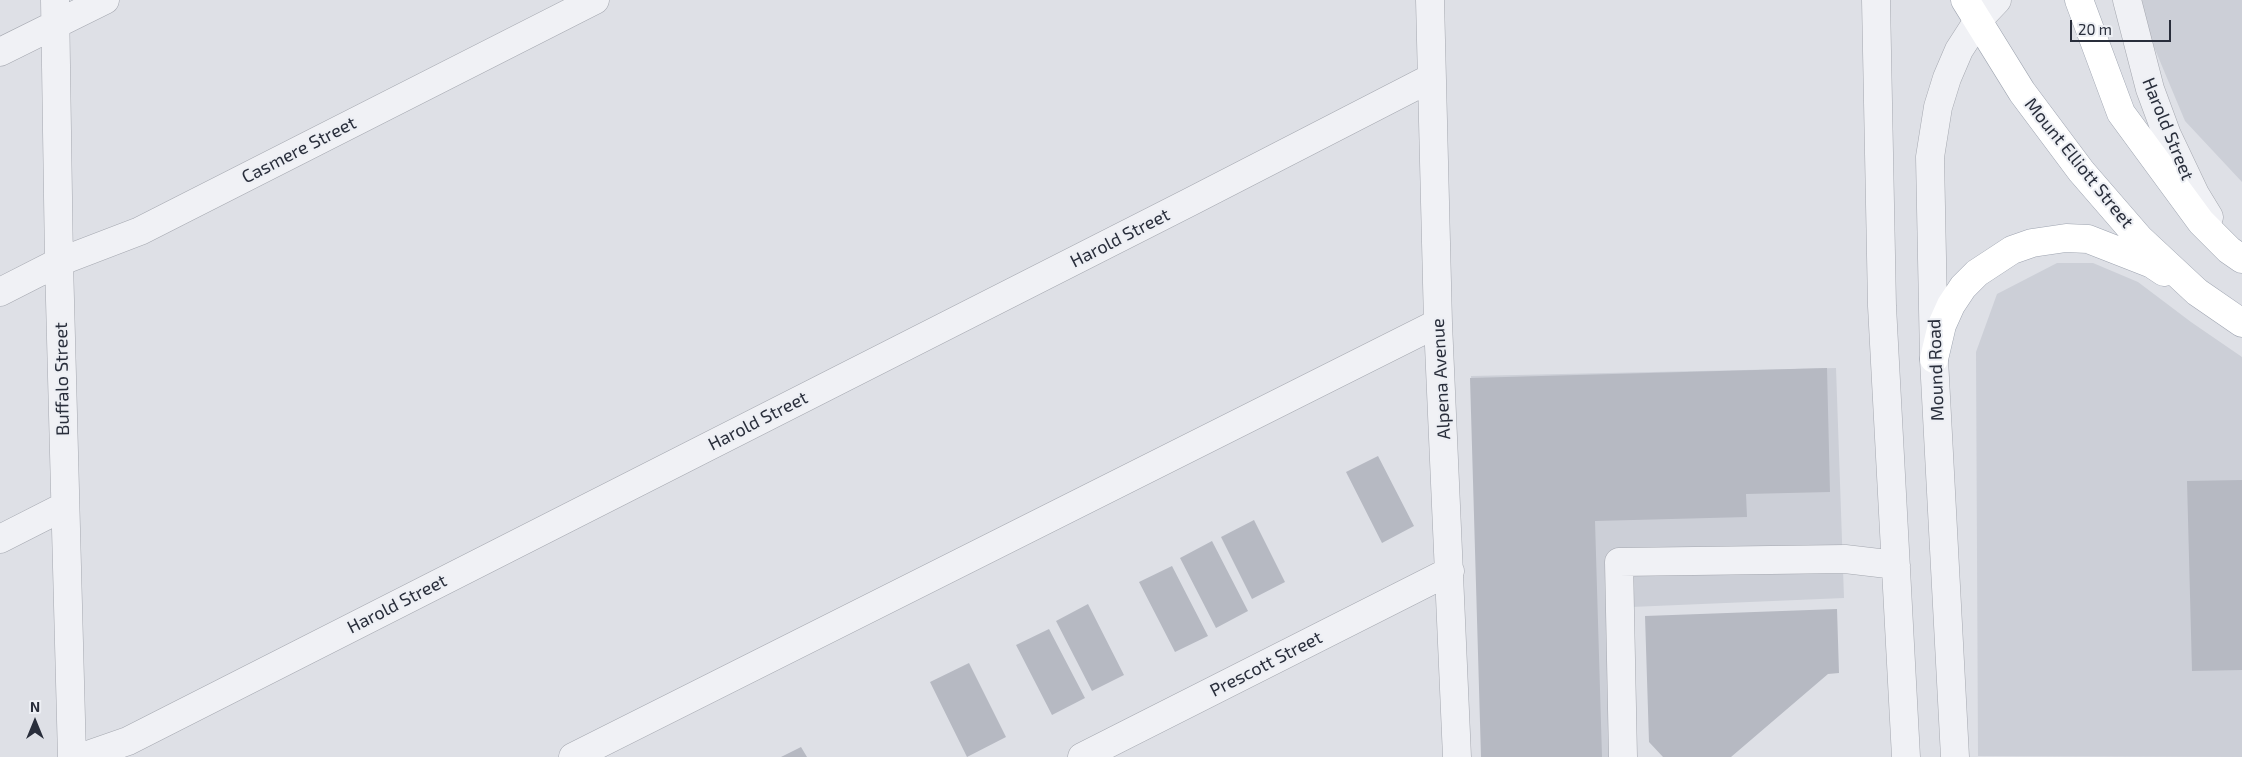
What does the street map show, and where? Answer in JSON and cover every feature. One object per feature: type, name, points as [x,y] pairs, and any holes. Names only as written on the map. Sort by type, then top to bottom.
[{"type":"main road","points":[[2079,0],[2121,113],[2201,222],[2236,254]]},
{"type":"main road","name":"Mount Elliott Street","points":[[1972,10],[2022,92],[2081,171],[2139,238],[2197,292],[2242,323]]},
{"type":"main road","points":[[1934,359],[1942,325],[1951,305],[1963,287],[1994,260],[2032,242],[2066,238],[2088,239],[2152,264],[2197,292]]},
{"type":"street","points":[[0,52],[56,12],[104,0]]},
{"type":"street","name":"Casmere Street","points":[[0,292],[59,262],[140,231],[595,0]]},
{"type":"street","name":"Alpena Avenue","points":[[1430,0],[1438,323],[1457,757]]},
{"type":"street","points":[[1876,0],[1882,306],[1906,757]]},
{"type":"street","name":"Mound Road","points":[[1955,757],[1934,359],[1930,157],[1938,107],[1972,10],[1997,0]]},
{"type":"street","name":"Harold Street","points":[[2127,0],[2150,90],[2167,135],[2195,194],[2236,254]]},
{"type":"street","name":"Buffalo Street","points":[[56,12],[59,262],[72,757]]},
{"type":"street","name":"Harold Street","points":[[82,757],[128,741],[1181,207],[1431,78]]},
{"type":"street","points":[[573,757],[1438,323]]},
{"type":"street","points":[[0,539],[65,506]]},
{"type":"street","points":[[1623,757],[1619,562],[1845,559],[1896,565]]},
{"type":"street","name":"Prescott Street","points":[[1082,757],[1450,570]]},
{"type":"shaded area","points":[[2142,0],[2242,0],[2242,182],[2185,121],[2144,23]]},
{"type":"shaded area","points":[[2057,263],[2093,263],[2138,282],[2242,357],[2242,757],[1978,756],[1976,352],[1997,294]]},
{"type":"shaded area","points":[[1836,368],[1844,598],[1631,607],[1635,757],[1483,757],[1471,376]]},
{"type":"building","points":[[1827,368],[1830,492],[1746,494],[1747,517],[1595,521],[1602,757],[1481,757],[1470,378]]},
{"type":"building","points":[[1378,456],[1414,526],[1382,543],[1346,472]]},
{"type":"building","points":[[2242,480],[2242,670],[2192,671],[2187,481]]},
{"type":"building","points":[[1254,520],[1285,582],[1252,599],[1221,537]]},
{"type":"building","points":[[1212,541],[1248,611],[1216,628],[1180,558]]},
{"type":"building","points":[[1172,566],[1208,636],[1175,652],[1139,582]]},
{"type":"building","points":[[1088,604],[1124,675],[1092,691],[1056,621]]},
{"type":"building","points":[[1837,609],[1839,673],[1828,674],[1731,757],[1663,757],[1649,742],[1645,616]]},
{"type":"building","points":[[1049,629],[1085,698],[1052,715],[1016,645]]},
{"type":"building","points":[[969,663],[1006,737],[967,757],[930,682]]},
{"type":"building","points":[[801,747],[807,757],[781,757]]}]
